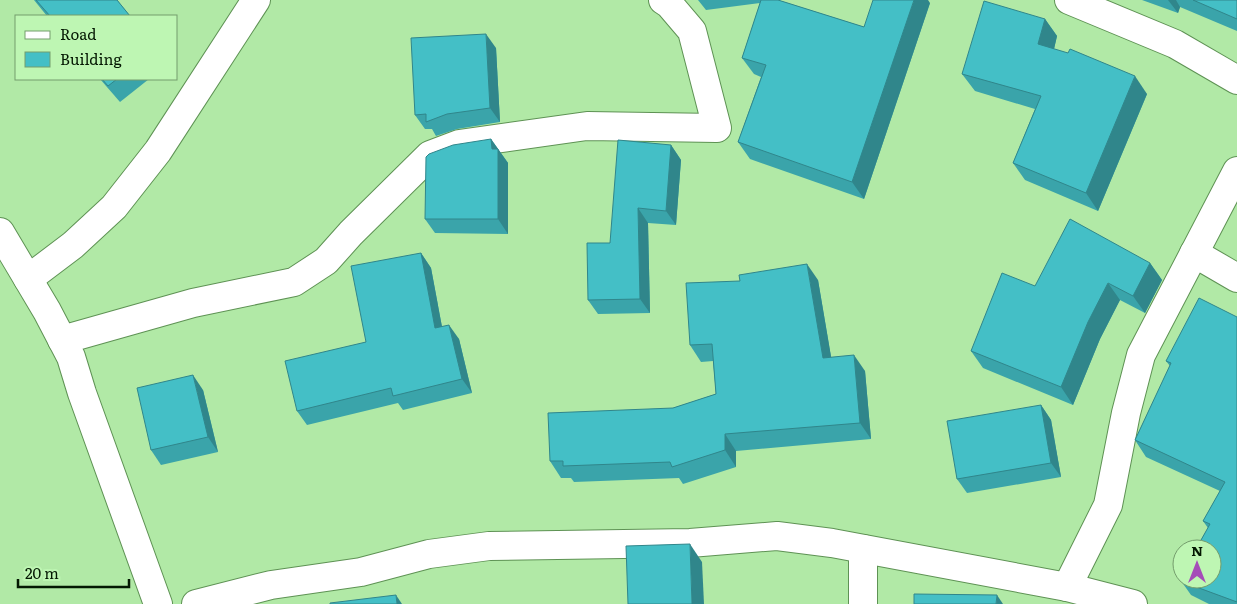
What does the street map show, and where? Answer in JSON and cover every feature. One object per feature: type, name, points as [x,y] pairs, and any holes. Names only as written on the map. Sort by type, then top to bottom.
[{"type":"street","points":[[28,279],[73,245],[114,207],[158,151],[256,0]]},
{"type":"street","points":[[62,340],[193,303],[294,282],[326,261],[351,233],[430,155],[459,144],[587,126],[717,128],[692,31],[669,4],[663,0]]},
{"type":"street","points":[[1069,0],[1175,44],[1237,80]]},
{"type":"street","points":[[1067,587],[1108,505],[1126,413],[1141,355],[1237,171]]},
{"type":"street","points":[[0,232],[71,357],[82,394],[158,604]]},
{"type":"street","points":[[1194,253],[1237,278]]},
{"type":"street","points":[[196,604],[271,585],[361,572],[429,554],[489,546],[690,543],[778,536],[863,549],[1067,587],[1133,604]]},
{"type":"street","points":[[863,549],[863,604]]},
{"type":"building","points":[[36,0],[117,0],[129,15],[49,15]]},
{"type":"building","points":[[761,0],[778,0],[864,27],[873,0],[914,0],[852,182],[738,142],[766,65],[742,58]]},
{"type":"building","points":[[1193,0],[1237,0],[1237,19]]},
{"type":"building","points":[[984,1],[1045,19],[1038,44],[1068,53],[1070,49],[1135,76],[1086,193],[1013,163],[1041,96],[962,74]]},
{"type":"building","points":[[486,34],[490,108],[447,114],[426,122],[426,114],[415,115],[411,38]]},
{"type":"building","points":[[103,80],[116,80],[108,86]]},
{"type":"building","points":[[491,139],[492,149],[498,149],[498,219],[425,219],[426,157],[429,154],[453,145]]},
{"type":"building","points":[[618,140],[671,145],[666,211],[638,208],[640,299],[588,300],[587,243],[610,243]]},
{"type":"building","points":[[1070,219],[1150,263],[1133,296],[1108,283],[1088,322],[1061,387],[971,351],[1002,273],[1035,286]]},
{"type":"building","points":[[421,253],[435,328],[449,325],[462,379],[393,396],[391,388],[297,411],[285,361],[366,342],[351,266]]},
{"type":"building","points":[[807,264],[823,358],[854,355],[860,423],[725,434],[725,450],[672,467],[670,462],[563,466],[563,461],[550,461],[548,413],[673,408],[716,394],[712,344],[690,345],[686,283],[740,281],[739,275]]},
{"type":"building","points":[[1199,298],[1237,317],[1237,602],[1202,589],[1222,589],[1222,539],[1202,539],[1210,524],[1203,521],[1225,482],[1135,440],[1171,363],[1166,361]]},
{"type":"building","points":[[193,375],[208,437],[151,450],[137,388]]},
{"type":"building","points":[[1041,405],[1051,463],[957,479],[947,421]]},
{"type":"building","points":[[690,544],[692,604],[628,604],[626,546]]},
{"type":"building","points":[[914,594],[997,595],[996,604],[914,604]]},
{"type":"building","points":[[396,595],[397,604],[330,604],[330,603]]}]
